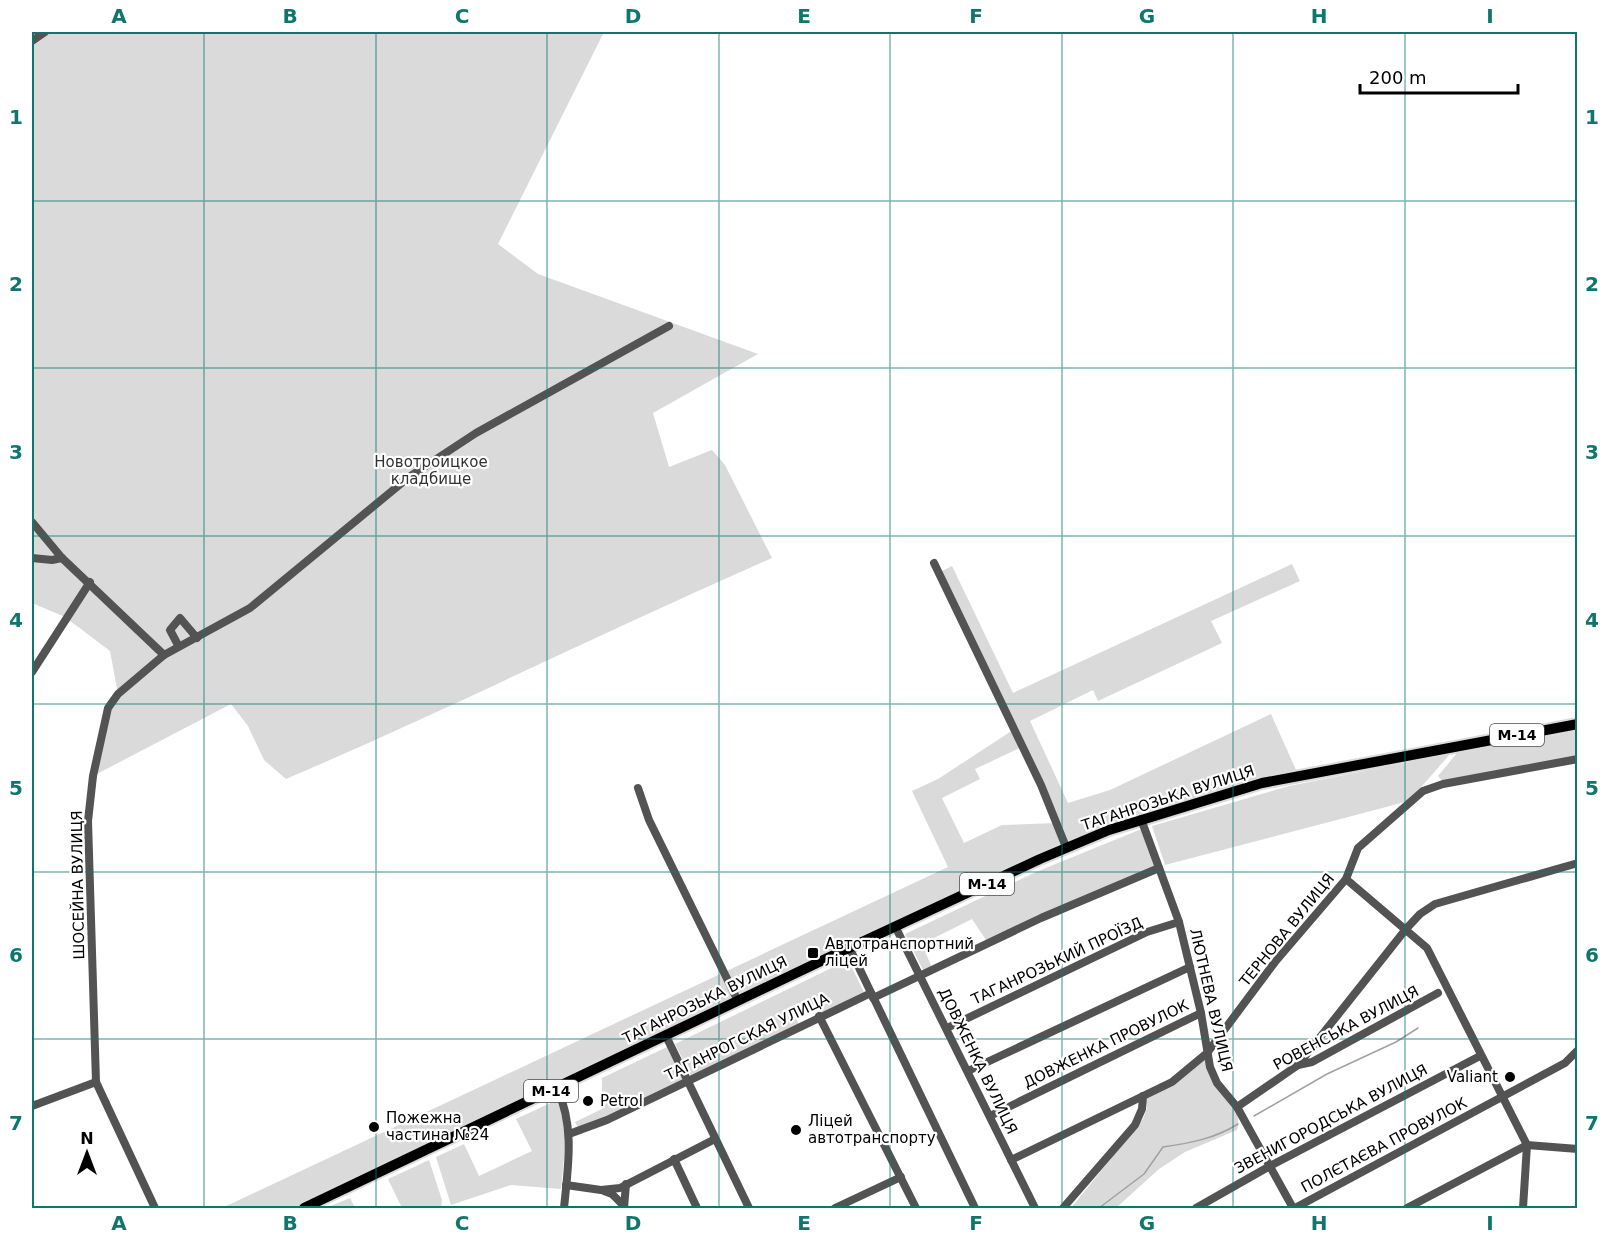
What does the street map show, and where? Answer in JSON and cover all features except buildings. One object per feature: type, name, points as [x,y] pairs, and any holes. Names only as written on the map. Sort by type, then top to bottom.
[{"type":"highway","name":"ТАГАНРОЗЬКА ВУЛИЦЯ","points":[[304,1209],[849,947],[1066,847],[1141,819],[1230,791],[1289,777],[1578,724]]},
{"type":"street","points":[[32,41],[45,32]]},
{"type":"street","name":"ШОСЕЙНА ВУЛИЦЯ","points":[[155,1209],[96,1082],[88,820],[93,776],[108,708],[118,694],[164,655],[178,645],[197,638],[250,608],[409,477],[476,433],[669,326]]},
{"type":"street","points":[[32,522],[62,558],[90,582],[164,655]]},
{"type":"street","points":[[32,558],[52,561],[62,558]]},
{"type":"street","points":[[934,563],[1041,785],[1066,847]]},
{"type":"street","points":[[32,672],[90,582]]},
{"type":"street","points":[[178,645],[170,630],[180,618],[197,638]]},
{"type":"street","name":"ТЕРНОВА ВУЛИЦЯ","points":[[1011,1160],[1172,1082],[1207,1053],[1275,962],[1346,879],[1358,848],[1423,791],[1443,784],[1578,759]]},
{"type":"street","points":[[638,788],[649,820],[738,1001]]},
{"type":"street","name":"ЛЮТНЕВА ВУЛИЦЯ","points":[[1141,819],[1179,922],[1201,1013],[1207,1053],[1217,1083],[1237,1107],[1294,1209]]},
{"type":"street","points":[[1298,1065],[1420,914],[1435,904],[1578,863]]},
{"type":"street","name":"ТАГАНРОГСКАЯ УЛИЦА","points":[[570,1134],[607,1120],[819,1016],[920,975],[1051,913],[1159,867]]},
{"type":"street","points":[[1346,879],[1426,948],[1527,1145],[1523,1209]]},
{"type":"street","name":"ТАГАНРОЗЬКИЙ ПРОЇЗД","points":[[947,1028],[1147,932],[1179,922]]},
{"type":"street","name":"ДОВЖЕНКА ВУЛИЦЯ","points":[[895,926],[1035,1209]]},
{"type":"street","points":[[849,947],[975,1209]]},
{"type":"street","points":[[968,1071],[1190,966]]},
{"type":"street","name":"РОВЕНСЬКА ВУЛИЦЯ","points":[[1237,1107],[1298,1065],[1312,1062],[1438,993]]},
{"type":"street","name":"ДОВЖЕНКА ПРОВУЛОК","points":[[990,1116],[1201,1013]]},
{"type":"street","points":[[819,1016],[916,1209]]},
{"type":"street","points":[[666,1036],[748,1209]]},
{"type":"street","name":"ПОЛЄТАЄВА ПРОВУЛОК","points":[[1294,1209],[1564,1062],[1578,1050]]},
{"type":"street","name":"ЗВЕНИГОРОДСЬКА ВУЛИЦЯ","points":[[1196,1209],[1270,1166],[1480,1056]]},
{"type":"street","points":[[32,1106],[96,1082]]},
{"type":"street","points":[[557,1088],[566,1111],[570,1134],[564,1209]]},
{"type":"street","points":[[1063,1209],[1135,1125],[1142,1109],[1143,1096]]},
{"type":"street","points":[[601,1190],[620,1188],[715,1139]]},
{"type":"street","points":[[1407,1209],[1527,1145],[1578,1149]]},
{"type":"street","points":[[674,1159],[697,1209]]},
{"type":"street","points":[[835,1209],[901,1177]]},
{"type":"street","points":[[624,1207],[626,1184]]},
{"type":"street","points":[[566,1185],[601,1190],[612,1194],[624,1207]]},
{"type":"street","points":[[856,1198],[861,1209]]},
{"type":"green space","name":"Новотроицкое кладбище","points":[[45,32],[604,32],[498,244],[538,274],[758,354],[653,413],[669,467],[712,450],[725,465],[772,558],[286,779],[264,760],[248,726],[231,704],[93,776],[103,724],[118,694],[110,651],[65,617],[32,603],[32,41]]},
{"type":"green space","points":[[1292,564],[1300,581],[1211,621],[1222,643],[1098,701],[1093,690],[1030,721],[1068,803],[1110,790],[1271,714],[1296,770],[1143,813],[1030,859],[294,1208],[222,1208],[948,867],[912,791],[938,779],[1013,730],[938,573],[952,566],[1013,693]],"holes":[[[1022,747],[1058,823],[1002,825],[964,843],[942,798],[980,779],[975,769]]]},
{"type":"green space","points":[[1577,731],[1577,757],[1443,782],[1438,776],[1457,753]]},
{"type":"green space","points":[[1450,754],[1409,801],[1165,865],[1152,826],[1289,786]]},
{"type":"green space","points":[[1144,828],[1158,867],[986,940],[972,919],[922,944],[932,968],[924,972],[905,934],[1036,872]]},
{"type":"green space","points":[[848,960],[864,992],[823,1012],[811,1008],[795,1016],[799,1024],[691,1076],[675,1044]]},
{"type":"green space","points":[[667,1047],[683,1080],[586,1127],[578,1128],[575,1122],[602,1109],[602,1078]]},
{"type":"green space","points":[[1208,1054],[1215,1083],[1238,1116],[1237,1130],[1185,1152],[1159,1169],[1116,1208],[1071,1208],[1143,1119],[1147,1108],[1145,1098]]},
{"type":"green space","points":[[559,1099],[567,1126],[561,1189],[511,1185],[451,1205],[436,1157],[464,1144],[479,1176],[532,1151],[516,1119]]},
{"type":"green space","points":[[429,1160],[442,1200],[441,1208],[402,1208],[388,1179]]},
{"type":"green space","points":[[350,1198],[355,1208],[326,1208]]},
{"type":"waterway","points":[[1254,1116],[1327,1074],[1396,1042],[1418,1028]]},
{"type":"waterway","points":[[1099,1208],[1144,1174],[1163,1147],[1211,1137],[1238,1124]]},
{"type":"place","name":"Автотранспортний ліцей","points":[[813,953]]},
{"type":"place","name":"Valiant","points":[[1510,1077]]},
{"type":"place","name":"Petrol","points":[[588,1101]]},
{"type":"place","name":"Пожежна частина №24","points":[[374,1127]]},
{"type":"place","name":"Ліцей автотранспорту","points":[[796,1130]]}]
